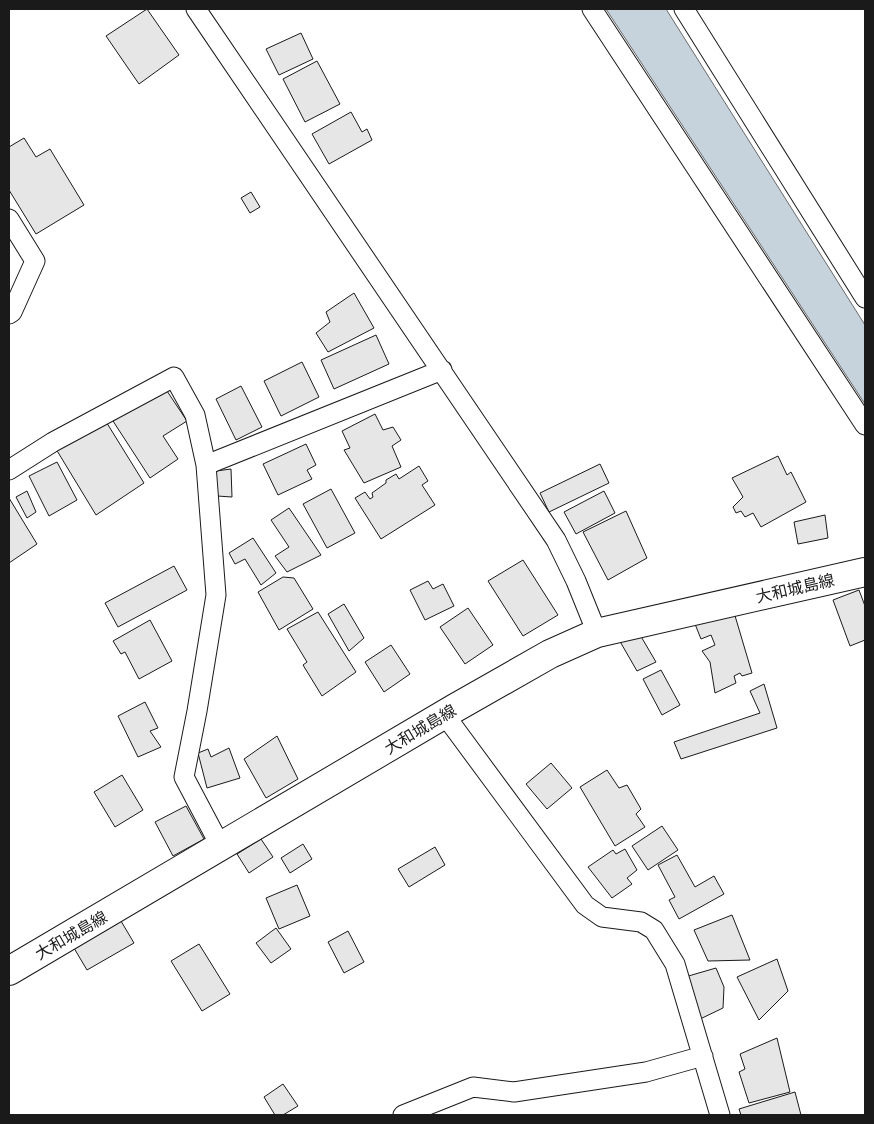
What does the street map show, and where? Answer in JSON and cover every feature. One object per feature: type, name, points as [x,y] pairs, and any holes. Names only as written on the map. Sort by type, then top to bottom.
[{"type":"main road","name":"大和城島線","points":[[9,971],[444,714],[550,654],[597,633],[863,577]]},
{"type":"street","points":[[196,9],[556,540],[576,581],[597,633]]},
{"type":"street","points":[[592,9],[865,425]]},
{"type":"street","points":[[684,9],[865,298]]},
{"type":"street","points":[[9,219],[35,261],[12,312],[9,314]]},
{"type":"street","points":[[206,465],[442,370]]},
{"type":"street","points":[[9,470],[53,442],[174,377],[195,415],[206,465],[216,595],[184,776],[221,847]]},
{"type":"street","points":[[444,714],[585,905],[602,917],[641,922],[654,930],[675,964],[720,1115]]},
{"type":"street","points":[[403,1115],[473,1087],[514,1092],[646,1072],[703,1056]]},
{"type":"shaded area","points":[[606,9],[666,9],[865,325],[865,404]]},
{"type":"building","points":[[147,9],[179,55],[139,84],[106,36]]},
{"type":"building","points":[[301,33],[313,59],[279,75],[266,49]]},
{"type":"building","points":[[317,61],[340,104],[305,122],[283,79]]},
{"type":"building","points":[[351,112],[362,132],[367,129],[372,140],[329,164],[312,134]]},
{"type":"building","points":[[24,138],[36,157],[50,149],[84,205],[36,234],[9,190],[9,147]]},
{"type":"building","points":[[251,192],[260,207],[250,213],[241,198]]},
{"type":"building","points":[[354,293],[374,328],[328,352],[316,333],[330,322],[326,312]]},
{"type":"building","points":[[376,335],[389,364],[334,389],[321,360]]},
{"type":"building","points":[[302,362],[319,397],[281,416],[264,381]]},
{"type":"building","points":[[241,386],[262,427],[236,440],[216,399]]},
{"type":"building","points":[[165,388],[187,421],[163,436],[178,459],[150,478],[113,421]]},
{"type":"building","points":[[375,414],[383,430],[393,427],[401,440],[392,446],[401,467],[364,483],[344,450],[350,448],[342,431]]},
{"type":"building","points":[[105,420],[144,483],[96,515],[56,449]]},
{"type":"building","points":[[306,444],[316,465],[307,470],[312,479],[278,495],[263,464]]},
{"type":"building","points":[[778,456],[787,475],[791,472],[806,502],[761,527],[753,513],[745,517],[741,511],[736,513],[733,507],[743,497],[732,478]]},
{"type":"building","points":[[57,462],[77,500],[49,516],[29,476]]},
{"type":"building","points":[[600,464],[609,483],[549,512],[540,493]]},
{"type":"building","points":[[419,466],[428,481],[422,485],[435,505],[381,539],[355,498],[365,492],[370,499],[373,497],[372,493],[386,483],[386,480],[396,474],[399,479]]},
{"type":"building","points":[[231,469],[232,497],[217,496],[216,471]]},
{"type":"building","points":[[331,489],[355,533],[327,548],[303,504]]},
{"type":"building","points":[[27,491],[36,512],[27,518],[16,497]]},
{"type":"building","points":[[604,491],[615,513],[576,534],[564,512]]},
{"type":"building","points":[[9,498],[37,544],[9,563]]},
{"type":"building","points":[[289,508],[321,555],[287,572],[275,556],[289,547],[271,520]]},
{"type":"building","points":[[626,511],[647,558],[608,580],[583,532]]},
{"type":"building","points":[[825,515],[828,538],[798,544],[794,522]]},
{"type":"building","points":[[253,538],[276,573],[261,585],[245,559],[235,564],[229,553]]},
{"type":"building","points":[[523,560],[558,615],[523,636],[488,581]]},
{"type":"building","points":[[174,566],[187,590],[118,627],[105,603]]},
{"type":"building","points":[[283,577],[294,578],[313,609],[279,630],[258,592]]},
{"type":"building","points":[[428,581],[433,589],[443,584],[454,606],[425,620],[410,590]]},
{"type":"building","points":[[859,590],[865,606],[865,640],[850,646],[833,600]]},
{"type":"building","points":[[344,604],[364,638],[349,651],[328,614]]},
{"type":"building","points":[[468,608],[493,645],[465,664],[440,627]]},
{"type":"building","points":[[733,609],[752,673],[742,676],[740,673],[734,676],[736,683],[715,693],[710,662],[702,651],[715,645],[711,635],[701,639],[693,619]]},
{"type":"building","points":[[318,612],[356,672],[322,696],[303,665],[307,662],[287,629]]},
{"type":"building","points":[[150,620],[172,661],[139,679],[125,652],[121,654],[113,641]]},
{"type":"building","points":[[636,628],[656,662],[637,671],[618,638]]},
{"type":"building","points":[[391,645],[410,674],[384,692],[365,662]]},
{"type":"building","points":[[661,670],[680,705],[662,715],[643,679]]},
{"type":"building","points":[[764,684],[777,728],[681,759],[674,742],[760,713],[750,691]]},
{"type":"building","points":[[145,702],[158,728],[150,731],[161,747],[138,757],[118,716]]},
{"type":"building","points":[[277,736],[298,779],[266,798],[244,759]]},
{"type":"building","points":[[229,748],[240,778],[207,788],[198,753],[208,749],[211,757]]},
{"type":"building","points":[[551,763],[572,788],[547,809],[526,784]]},
{"type":"building","points":[[607,770],[619,788],[627,785],[641,809],[636,814],[645,827],[615,846],[580,787]]},
{"type":"building","points":[[122,775],[143,810],[115,827],[94,792]]},
{"type":"building","points":[[186,806],[204,839],[173,856],[155,822]]},
{"type":"building","points":[[662,826],[678,850],[648,870],[632,846]]},
{"type":"building","points":[[261,839],[273,857],[249,873],[237,854]]},
{"type":"building","points":[[303,844],[312,859],[290,873],[281,858]]},
{"type":"building","points":[[435,847],[445,865],[409,887],[398,869]]},
{"type":"building","points":[[625,849],[637,870],[627,878],[632,884],[612,898],[588,867],[613,850],[616,854]]},
{"type":"building","points":[[677,855],[695,887],[714,876],[724,894],[679,919],[669,900],[675,897],[658,865]]},
{"type":"building","points":[[297,885],[310,916],[279,929],[266,898]]},
{"type":"building","points":[[732,915],[750,960],[708,961],[694,930]]},
{"type":"building","points":[[118,916],[134,943],[87,970],[71,943]]},
{"type":"building","points":[[276,928],[291,949],[271,963],[256,943]]},
{"type":"building","points":[[348,931],[364,962],[344,973],[328,942]]},
{"type":"building","points":[[199,944],[230,994],[202,1011],[171,961]]},
{"type":"building","points":[[777,959],[788,991],[759,1020],[737,977]]},
{"type":"building","points":[[716,968],[724,987],[723,1008],[698,1020],[685,977]]},
{"type":"building","points":[[777,1038],[790,1092],[749,1103],[739,1072],[745,1069],[740,1054]]},
{"type":"building","points":[[283,1084],[298,1106],[283,1115],[275,1115],[264,1097]]},
{"type":"building","points":[[795,1092],[801,1115],[741,1115],[739,1109]]}]
